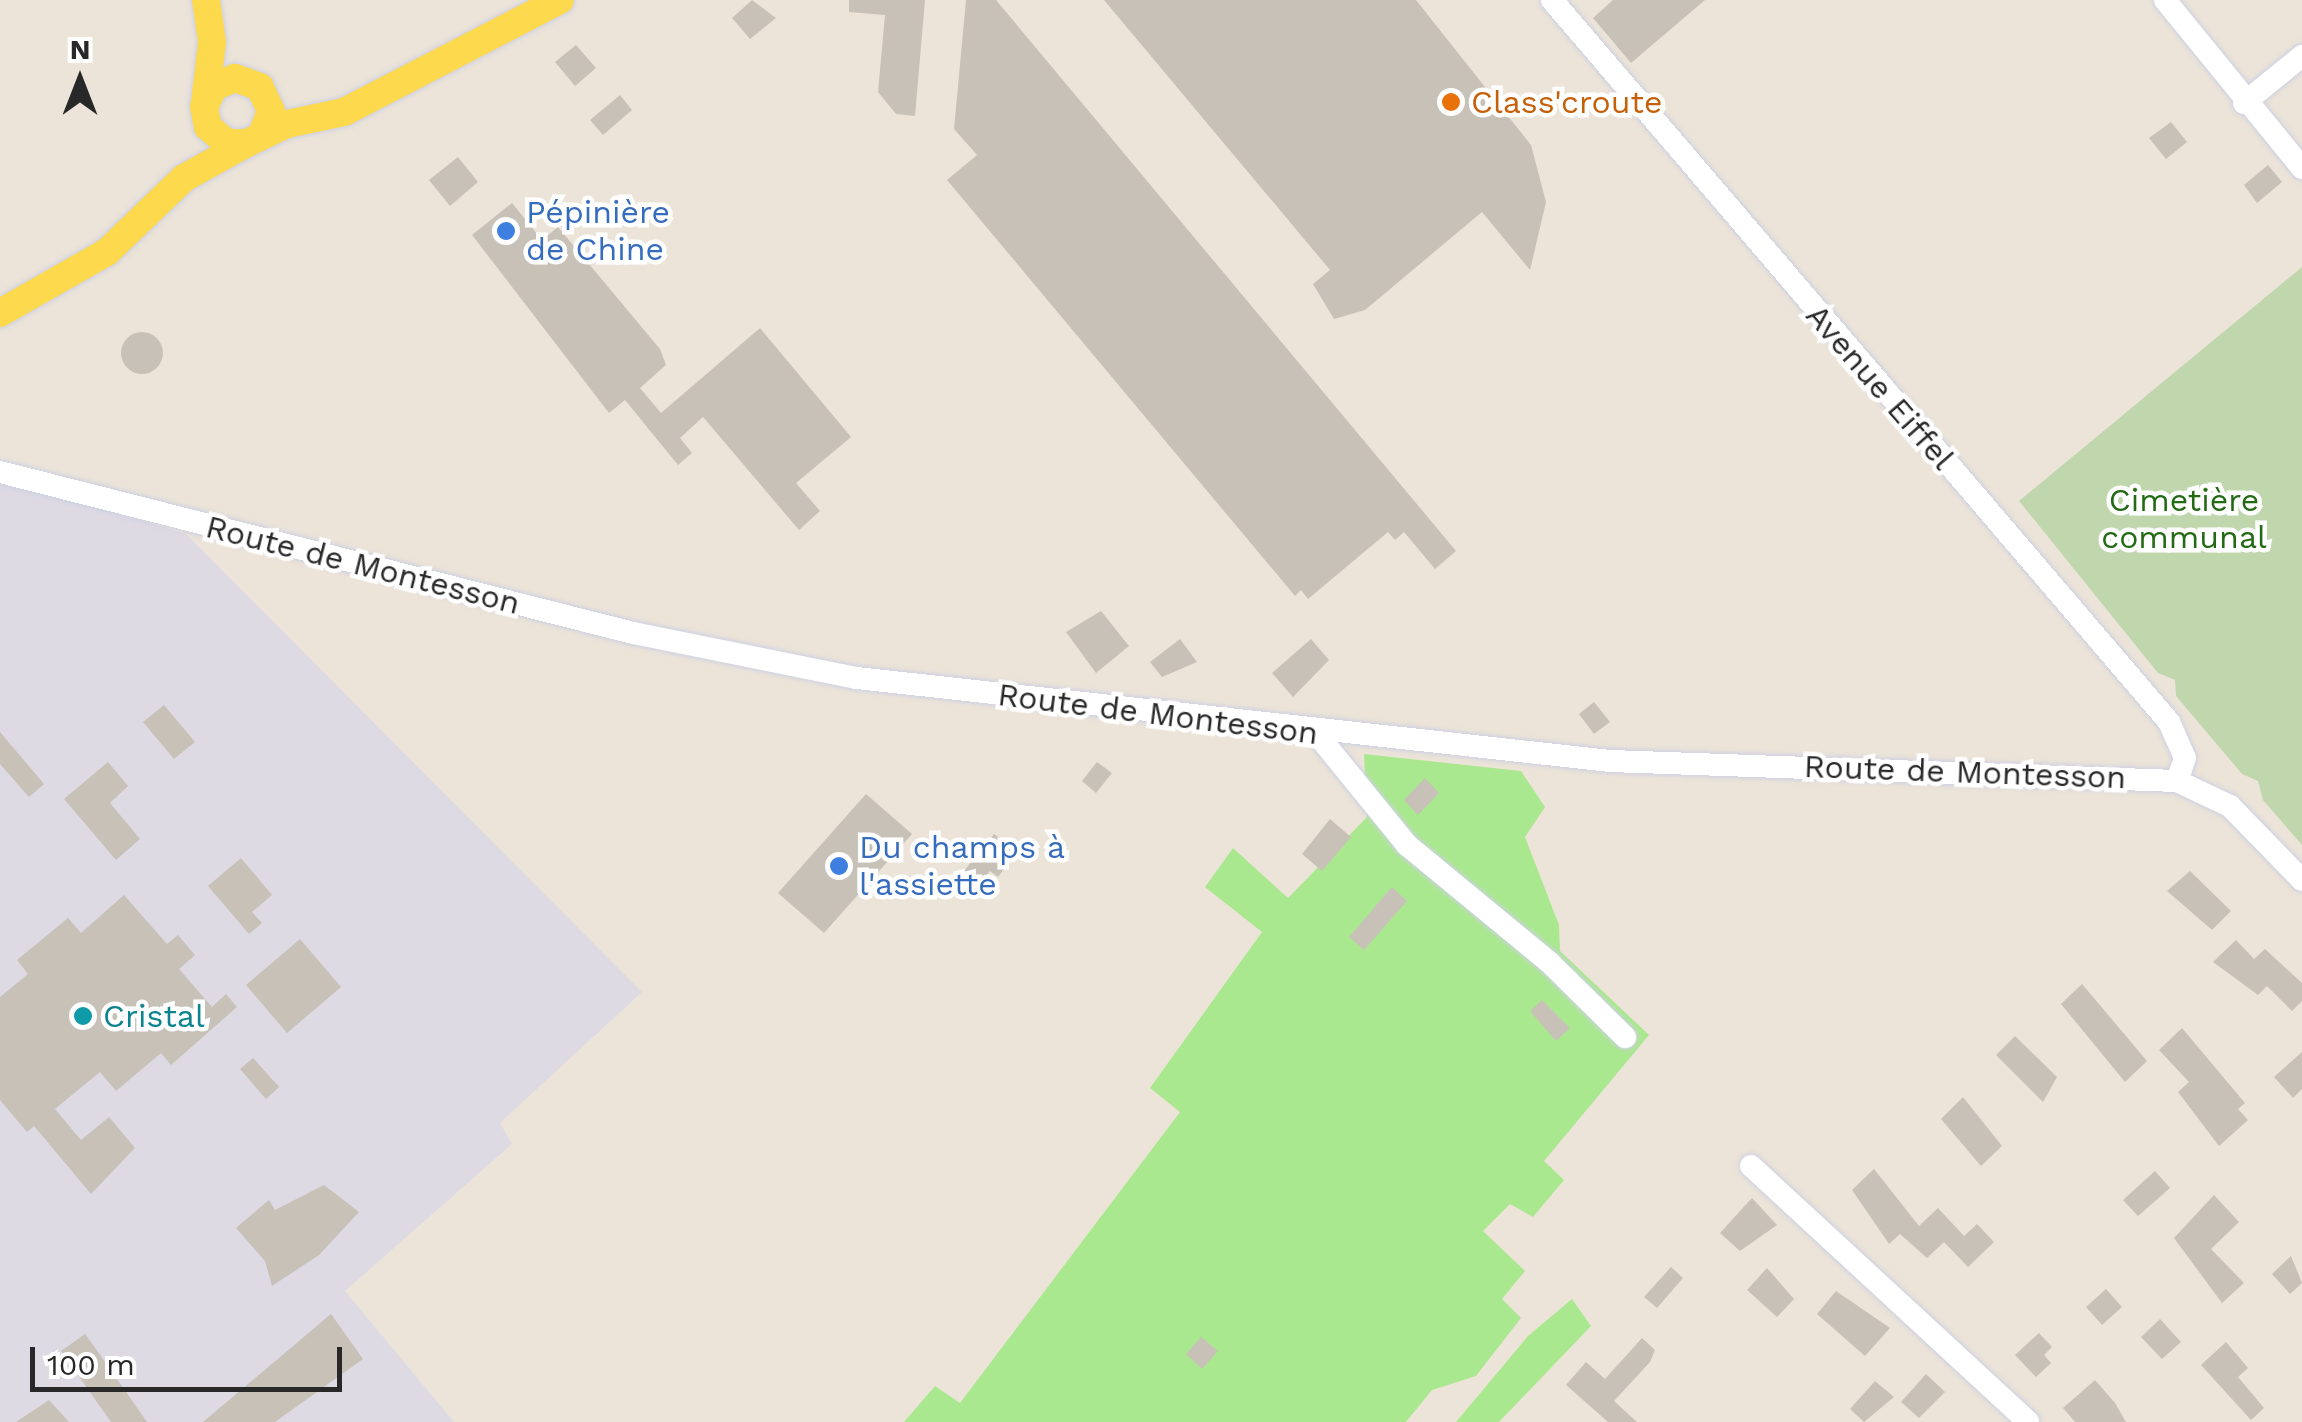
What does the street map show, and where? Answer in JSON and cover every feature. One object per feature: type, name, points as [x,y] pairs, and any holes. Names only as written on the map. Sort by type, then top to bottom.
[{"type":"main road","points":[[0,313],[107,252],[167,193],[254,139],[356,106],[560,0]]},
{"type":"main road","points":[[206,1],[271,111],[254,139]]},
{"type":"main road","points":[[206,1],[212,56],[204,108],[218,138],[254,139]]},
{"type":"main road","points":[[167,193],[204,108],[226,80],[258,86],[316,108],[356,106]]},
{"type":"street","name":"Avenue Eiffel","points":[[1552,0],[2169,722],[2185,758],[2177,781]]},
{"type":"street","points":[[2166,0],[2244,103],[2302,168]]},
{"type":"street","points":[[2244,103],[2302,56]]},
{"type":"street","name":"Route de Montesson","points":[[0,472],[775,664],[1316,734],[1610,760],[2177,781],[2230,806],[2302,880]]},
{"type":"street","points":[[1316,734],[1407,845],[1549,962],[1625,1037]]},
{"type":"street","points":[[1750,1166],[2028,1422]]},
{"type":"shaded area","points":[[0,479],[186,534],[642,992],[500,1123],[512,1144],[345,1291],[454,1422],[0,1422]]},
{"type":"green space","name":"Cimetière communal","points":[[2302,267],[2302,845],[2263,800],[2258,781],[2242,774],[2176,696],[2175,680],[2158,673],[2019,501]]},
{"type":"green space","points":[[1364,754],[1521,771],[1545,807],[1525,837],[1559,925],[1560,951],[1649,1035],[1544,1161],[1564,1180],[1533,1217],[1510,1204],[1483,1231],[1525,1271],[1502,1299],[1521,1318],[1476,1376],[1432,1390],[1406,1422],[904,1422],[935,1386],[960,1403],[1180,1112],[1150,1088],[1262,932],[1205,887],[1233,848],[1288,898],[1367,817]]},
{"type":"green space","points":[[1572,1299],[1591,1326],[1499,1422],[1456,1422],[1528,1336]]},
{"type":"building","points":[[752,0],[776,18],[750,39],[732,18]]},
{"type":"building","points":[[849,0],[925,0],[915,116],[896,114],[878,92],[885,15],[849,12]]},
{"type":"building","points":[[966,0],[996,0],[1456,551],[1435,569],[1404,532],[1395,540],[1388,532],[1308,599],[1301,590],[1295,596],[947,180],[977,155],[954,129]]},
{"type":"building","points":[[1104,0],[1416,0],[1531,145],[1546,202],[1530,270],[1482,212],[1365,310],[1334,319],[1313,284],[1330,270]]},
{"type":"building","points":[[1613,0],[1705,0],[1631,63],[1593,18]]},
{"type":"building","points":[[576,45],[596,68],[575,86],[555,62]]},
{"type":"building","points":[[620,95],[632,110],[603,135],[590,120]]},
{"type":"building","points":[[2171,122],[2187,142],[2166,159],[2149,138]]},
{"type":"building","points":[[458,157],[478,182],[450,206],[429,180]]},
{"type":"building","points":[[2268,165],[2282,182],[2257,203],[2244,185]]},
{"type":"building","points":[[512,203],[542,240],[558,227],[660,349],[666,365],[640,388],[661,413],[760,328],[851,437],[796,483],[820,511],[799,530],[703,417],[680,438],[692,453],[678,465],[625,400],[609,413],[472,235]]},
{"type":"building","points":[[142,332],[157,338],[163,353],[157,368],[142,374],[127,368],[121,353],[127,338]]},
{"type":"building","points":[[1101,611],[1129,646],[1096,673],[1066,632]]},
{"type":"building","points":[[1180,639],[1197,662],[1162,677],[1150,662]]},
{"type":"building","points":[[1311,639],[1329,660],[1293,697],[1272,673]]},
{"type":"building","points":[[1594,702],[1610,722],[1594,734],[1579,714]]},
{"type":"building","points":[[164,705],[195,742],[174,759],[143,722]]},
{"type":"building","points":[[0,732],[44,784],[29,797],[0,764]]},
{"type":"building","points":[[108,762],[128,786],[110,803],[140,839],[116,860],[64,799]]},
{"type":"building","points":[[1097,762],[1112,773],[1096,793],[1082,781]]},
{"type":"building","points":[[1425,778],[1439,793],[1418,815],[1404,800]]},
{"type":"building","points":[[866,794],[912,834],[824,933],[778,893]]},
{"type":"building","points":[[1330,819],[1351,837],[1322,871],[1302,854]]},
{"type":"building","points":[[994,834],[1018,851],[998,877],[990,871],[980,884],[964,871]]},
{"type":"building","points":[[241,858],[272,895],[252,912],[262,923],[249,934],[208,886]]},
{"type":"building","points":[[2190,871],[2231,911],[2212,930],[2167,891]]},
{"type":"building","points":[[1392,887],[1407,901],[1364,950],[1349,937]]},
{"type":"building","name":"Cristal","points":[[124,895],[167,944],[178,935],[195,955],[179,969],[212,1007],[226,994],[237,1007],[171,1065],[161,1053],[116,1091],[100,1072],[55,1109],[81,1140],[109,1117],[135,1148],[91,1194],[34,1126],[27,1132],[0,1100],[0,997],[28,974],[17,960],[68,918],[81,933]]},
{"type":"building","points":[[300,939],[341,987],[287,1033],[246,985]]},
{"type":"building","points":[[2236,940],[2254,959],[2265,949],[2302,983],[2302,1001],[2292,1011],[2267,986],[2258,995],[2213,962]]},
{"type":"building","points":[[2082,984],[2147,1061],[2125,1082],[2061,1004]]},
{"type":"building","points":[[1542,1000],[1570,1028],[1556,1041],[1530,1011]]},
{"type":"building","points":[[2182,1028],[2245,1103],[2238,1109],[2248,1120],[2219,1146],[2178,1092],[2189,1082],[2159,1050]]},
{"type":"building","points":[[2015,1036],[2057,1077],[2043,1102],[1996,1055]]},
{"type":"building","points":[[2302,1052],[2302,1089],[2293,1098],[2274,1077]]},
{"type":"building","points":[[253,1058],[279,1087],[266,1099],[240,1069]]},
{"type":"building","points":[[1963,1097],[2002,1146],[1981,1166],[1941,1119]]},
{"type":"building","points":[[1874,1169],[1919,1226],[1938,1208],[1964,1236],[1977,1224],[1994,1242],[1968,1267],[1944,1242],[1927,1258],[1900,1234],[1889,1244],[1852,1190]]},
{"type":"building","points":[[2155,1171],[2170,1188],[2138,1216],[2123,1200]]},
{"type":"building","points":[[324,1185],[359,1212],[319,1255],[272,1286],[265,1261],[236,1228],[269,1200],[275,1210]]},
{"type":"building","points":[[2214,1195],[2239,1222],[2211,1249],[2244,1283],[2222,1303],[2174,1238]]},
{"type":"building","points":[[1752,1198],[1777,1225],[1740,1251],[1720,1233]]},
{"type":"building","points":[[2291,1256],[2302,1283],[2290,1294],[2272,1274]]},
{"type":"building","points":[[1671,1267],[1683,1278],[1657,1308],[1644,1297]]},
{"type":"building","points":[[1767,1268],[1794,1299],[1777,1317],[1747,1290]]},
{"type":"building","points":[[2106,1289],[2122,1307],[2102,1325],[2086,1307]]},
{"type":"building","points":[[1836,1291],[1890,1328],[1865,1356],[1817,1314]]},
{"type":"building","points":[[331,1314],[363,1359],[275,1422],[203,1422]]},
{"type":"building","points":[[2160,1319],[2181,1342],[2162,1359],[2141,1337]]},
{"type":"building","points":[[2039,1333],[2052,1347],[2044,1355],[2051,1363],[2036,1377],[2015,1355]]},
{"type":"building","points":[[85,1334],[147,1422],[111,1422],[61,1351]]},
{"type":"building","points":[[1201,1337],[1218,1351],[1202,1369],[1186,1354]]},
{"type":"building","points":[[1642,1338],[1655,1350],[1650,1362],[1614,1401],[1637,1422],[1608,1422],[1566,1385],[1586,1362],[1605,1379]]},
{"type":"building","points":[[2226,1342],[2248,1368],[2238,1377],[2264,1408],[2251,1420],[2201,1365]]},
{"type":"building","points":[[1926,1374],[1945,1392],[1919,1418],[1901,1402]]},
{"type":"building","points":[[2095,1380],[2126,1422],[2075,1422],[2063,1408]]},
{"type":"building","points":[[1875,1381],[1894,1397],[1864,1422],[1850,1409]]},
{"type":"building","points":[[49,1400],[69,1422],[16,1422]]},
{"type":"place","name":"Class'croute","points":[[1451,102]]},
{"type":"place","name":"Pépinière de Chine","points":[[506,231]]},
{"type":"place","name":"Du champs à l'assiette","points":[[839,866]]},
{"type":"place","name":"Cristal","points":[[83,1016]]}]
